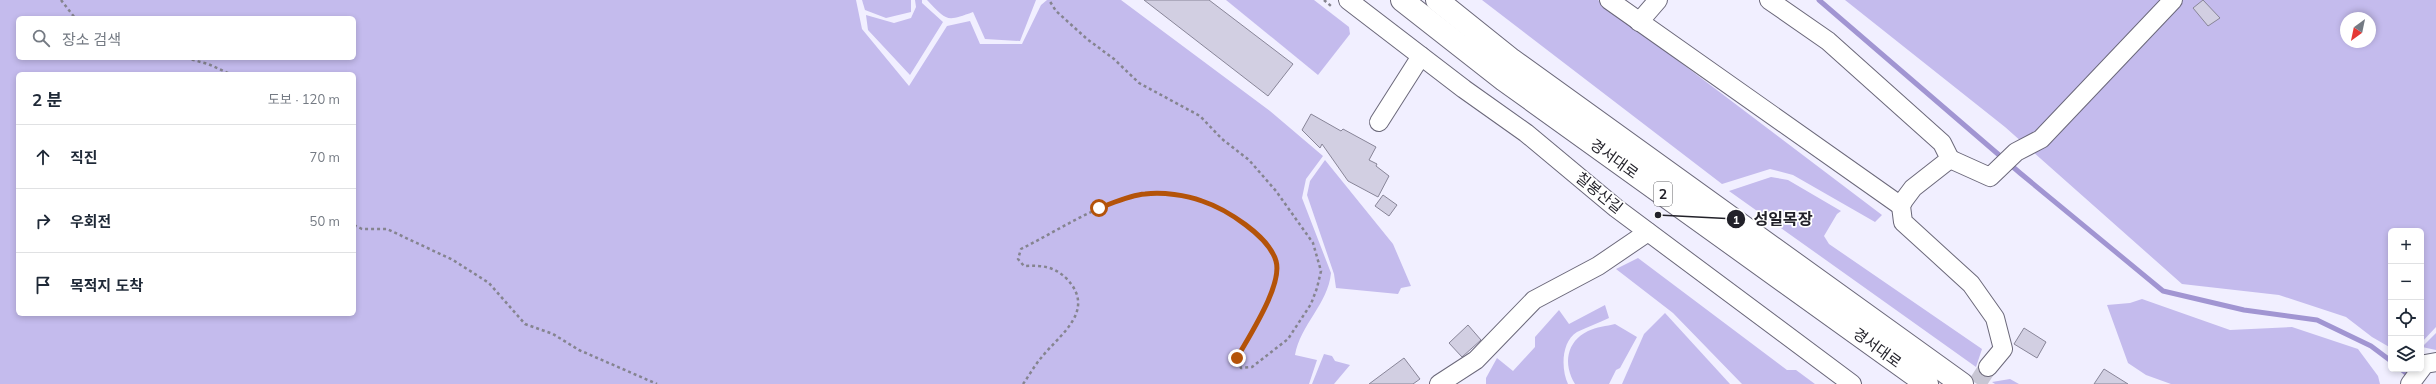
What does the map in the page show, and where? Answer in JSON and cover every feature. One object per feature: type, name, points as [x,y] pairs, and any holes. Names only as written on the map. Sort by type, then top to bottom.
[{"type":"main road","name":"경서대로","points":[[1402,0],[1504,80],[1927,384]]},
{"type":"main road","name":"경서대로","points":[[1437,0],[1518,64],[1962,384]]},
{"type":"street","name":"칠봉산길","points":[[1348,0],[1526,133],[1648,232],[1852,384]]},
{"type":"street","points":[[1609,0],[1901,206]]},
{"type":"street","points":[[1639,22],[1658,0]]},
{"type":"street","points":[[1769,0],[1828,41],[1942,143],[1950,159],[1990,177],[2016,152],[2041,139],[2174,0]]},
{"type":"street","points":[[1380,122],[1421,56]]},
{"type":"street","points":[[1950,159],[1913,188],[1901,206],[1903,222],[1970,284],[1995,318],[2003,349],[1988,367]]},
{"type":"street","points":[[1439,384],[1476,360],[1534,300],[1598,266],[1648,232]]},
{"type":"path","points":[[61,0],[73,16]]},
{"type":"path","points":[[1023,384],[1041,358],[1075,319],[1077,301],[1072,285],[1057,271],[1039,265],[1024,266],[1018,259],[1020,249],[1099,208],[1146,194],[1190,197],[1212,205],[1249,228],[1269,246],[1276,261],[1275,282],[1267,303],[1237,358],[1241,368],[1252,367],[1288,339],[1311,304],[1318,288],[1320,271],[1309,235],[1293,217],[1276,191],[1249,160],[1222,139],[1200,116],[1139,83],[1056,11],[1049,0]]},
{"type":"path","points":[[193,60],[208,64],[226,72]]},
{"type":"path","points":[[356,225],[362,229],[387,229],[453,260],[489,283],[525,324],[553,334],[579,350],[657,384]]},
{"type":"shaded area","points":[[0,0],[856,0],[862,29],[909,86],[947,26],[970,21],[980,44],[1022,44],[1041,5],[1047,0],[1121,0],[1270,111],[1323,156],[1306,179],[1302,198],[1331,273],[1325,295],[1302,334],[1295,355],[1317,360],[1309,384],[0,384]]},
{"type":"shaded area","points":[[862,0],[911,0],[911,12],[886,18],[865,10]]},
{"type":"shaded area","points":[[915,0],[922,0],[922,3],[943,22],[910,75],[868,30],[866,15],[894,23],[911,18],[916,7]]},
{"type":"shaded area","points":[[927,0],[1036,0],[1020,41],[985,39],[973,12],[957,17],[947,18]]},
{"type":"shaded area","points":[[1226,0],[1314,0],[1349,27],[1350,34],[1318,75]]},
{"type":"shaded area","points":[[1482,0],[1598,0],[1882,215],[1875,222],[1793,175],[1770,169],[1722,184]]},
{"type":"shaded area","points":[[1845,0],[2436,0],[2436,327],[2424,340],[2424,228],[2388,228],[2388,346],[2372,337],[2346,317],[2279,295],[2182,284],[2005,127]]},
{"type":"shaded area","points":[[1325,160],[1393,244],[1411,286],[1401,288],[1398,294],[1336,288],[1334,274],[1307,195],[1310,181]]},
{"type":"shaded area","points":[[1771,177],[1788,180],[1841,211],[1837,214],[1824,236],[1829,244],[1982,349],[1976,367],[1729,191]]},
{"type":"shaded area","points":[[1638,258],[1787,370],[1796,370],[1815,384],[1742,384],[1673,313],[1616,269]]},
{"type":"shaded area","points":[[2142,299],[2230,330],[2292,327],[2358,349],[2378,376],[2380,384],[2171,384],[2146,375],[2128,363],[2107,305],[2130,303]]},
{"type":"shaded area","points":[[1605,305],[1609,318],[1577,332],[1568,342],[1564,356],[1564,371],[1568,384],[1486,384],[1486,378],[1497,358],[1513,371],[1535,347],[1535,337],[1559,310],[1569,324]]},
{"type":"shaded area","points":[[1665,313],[1730,384],[1622,384],[1644,334]]},
{"type":"shaded area","points":[[1615,324],[1637,337],[1620,368],[1616,370],[1609,384],[1575,384],[1571,376],[1568,361],[1571,347],[1575,341],[1588,331]]},
{"type":"shaded area","points":[[2436,333],[2436,350],[2424,347],[2424,345]]},
{"type":"shaded area","points":[[1324,354],[1332,356],[1335,361],[1350,365],[1334,384],[1312,384]]},
{"type":"shaded area","points":[[2010,379],[2019,384],[1995,384],[1992,382]]},
{"type":"building","points":[[1144,0],[1209,0],[1293,64],[1268,96]]},
{"type":"building","points":[[2203,0],[2220,18],[2208,26],[2193,8]]},
{"type":"building","points":[[1311,114],[1341,131],[1343,129],[1376,147],[1369,160],[1377,164],[1376,166],[1389,176],[1378,197],[1348,181],[1322,144],[1320,148],[1302,130]]},
{"type":"building","points":[[1383,195],[1397,205],[1389,216],[1375,206]]},
{"type":"building","points":[[1468,325],[1481,340],[1462,357],[1449,343]]},
{"type":"building","points":[[2024,328],[2046,342],[2037,358],[2014,344]]},
{"type":"building","points":[[1404,358],[1420,379],[1413,384],[1369,384]]},
{"type":"building","points":[[2104,369],[2128,384],[2094,384]]},
{"type":"waterway","points":[[1819,0],[2020,173],[2163,291],[2244,310],[2317,320],[2371,346],[2388,359]]},
{"type":"waterway","points":[[2405,372],[2411,377]]},
{"type":"tunnel","points":[[1977,384],[1988,367]]},
{"type":"place","name":"성일목장","points":[[1658,215]]},
{"type":"route","points":[[1099,208],[1138,195],[1146,194],[1190,197],[1212,205],[1257,233],[1269,246],[1276,261],[1275,282],[1270,297],[1237,358]]}]
